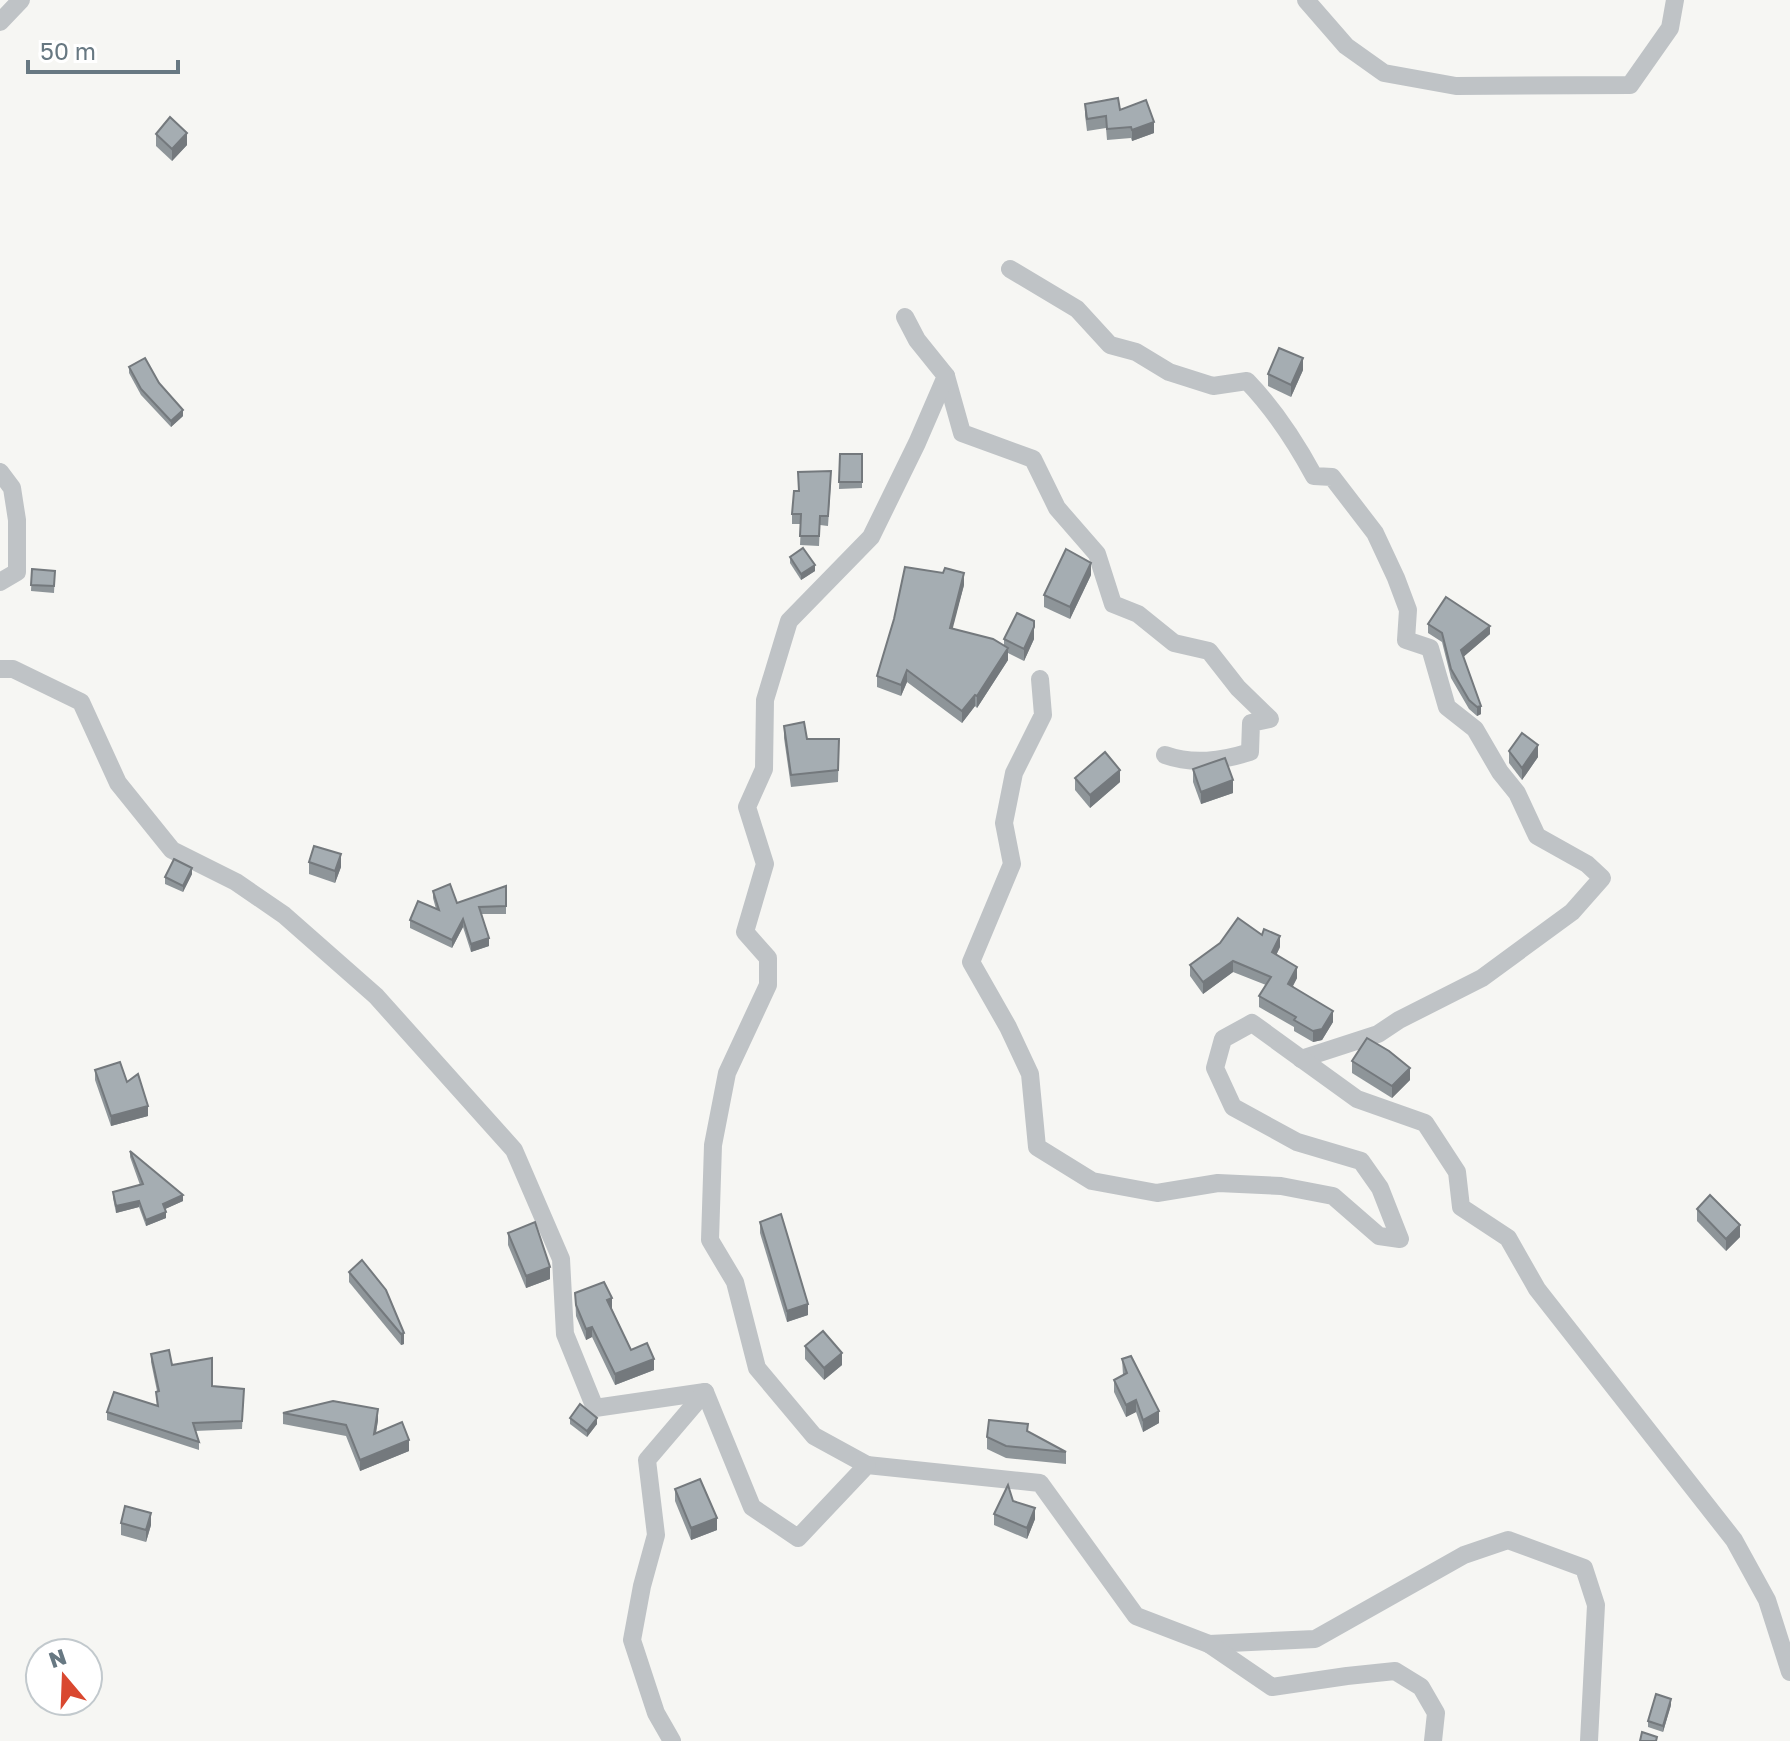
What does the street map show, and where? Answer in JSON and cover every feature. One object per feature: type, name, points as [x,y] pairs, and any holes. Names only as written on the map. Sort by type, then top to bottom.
[{"type":"street","points":[[0,22],[21,0]]},
{"type":"street","points":[[1306,0],[1346,46],[1384,73],[1456,86],[1630,85],[1670,28],[1675,0]]},
{"type":"street","points":[[1010,269],[1077,309],[1110,345],[1136,352],[1169,372],[1213,386],[1247,381],[1271,406],[1314,476],[1332,477],[1375,533],[1408,610],[1406,640],[1430,648],[1447,707],[1475,729],[1500,772],[1517,793],[1537,836],[1587,864],[1602,878],[1572,912],[1482,978],[1378,1034],[1301,1059]]},
{"type":"street","points":[[905,317],[917,340],[946,376],[962,433],[1033,459],[1057,508],[1097,554],[1113,604],[1138,614],[1174,643],[1209,651],[1238,688],[1270,719],[1251,723],[1250,752],[1224,760],[1183,762],[1165,755]]},
{"type":"street","points":[[946,376],[871,537],[789,621],[765,700],[764,769],[747,807],[765,864],[745,932],[768,958],[768,985],[727,1073],[713,1145],[710,1240],[735,1282],[757,1368],[814,1436],[867,1465],[1040,1483],[1136,1616],[1209,1644],[1272,1687],[1395,1671],[1421,1687],[1436,1713],[1433,1741]]},
{"type":"street","points":[[0,472],[12,488],[17,520],[17,572],[0,582]]},
{"type":"street","points":[[0,669],[13,669],[81,702],[118,783],[172,850],[236,882],[296,925],[376,996],[514,1150],[561,1259],[565,1334],[595,1408],[705,1392]]},
{"type":"street","points":[[1040,679],[1043,715],[1014,773],[1004,823],[1012,864],[971,962],[1008,1027],[1030,1074],[1037,1147],[1092,1181],[1157,1193],[1218,1183],[1281,1186],[1333,1196],[1379,1236],[1400,1239],[1380,1188],[1361,1161],[1297,1142],[1233,1107],[1215,1068],[1223,1039],[1252,1023],[1357,1099],[1425,1123],[1457,1172],[1461,1207],[1508,1238],[1537,1289],[1734,1540],[1767,1600],[1790,1672]]},
{"type":"street","points":[[705,1392],[752,1507],[798,1538],[867,1465]]},
{"type":"street","points":[[672,1741],[656,1713],[632,1640],[656,1535],[647,1460],[705,1392]]},
{"type":"street","points":[[1209,1644],[1315,1639],[1464,1555],[1508,1540],[1584,1568],[1596,1605],[1589,1741]]},
{"type":"building","points":[[1118,98],[1120,110],[1146,100],[1154,122],[1132,130],[1131,127],[1107,129],[1106,116],[1087,119],[1085,104]]},
{"type":"building","points":[[170,117],[187,133],[172,149],[156,134]]},
{"type":"building","points":[[1279,348],[1303,358],[1291,385],[1268,374]]},
{"type":"building","points":[[145,358],[159,383],[183,410],[171,421],[141,389],[129,367]]},
{"type":"building","points":[[840,454],[862,454],[862,482],[839,482]]},
{"type":"building","points":[[831,471],[828,516],[820,516],[819,536],[800,536],[801,514],[792,514],[794,491],[799,491],[798,472]]},
{"type":"building","points":[[803,548],[815,565],[801,574],[790,557]]},
{"type":"building","points":[[1066,549],[1091,563],[1070,607],[1044,595]]},
{"type":"building","points":[[905,567],[943,573],[945,568],[964,573],[950,628],[993,639],[1008,648],[977,696],[962,711],[907,670],[901,685],[877,676]]},
{"type":"building","points":[[32,569],[55,571],[54,586],[31,585]]},
{"type":"building","points":[[1446,597],[1490,626],[1461,650],[1481,706],[1477,707],[1469,700],[1451,669],[1442,633],[1428,624]]},
{"type":"building","points":[[1017,613],[1034,621],[1024,649],[1004,639]]},
{"type":"building","points":[[804,722],[807,739],[839,739],[838,770],[791,775],[784,726]]},
{"type":"building","points":[[1522,733],[1538,745],[1522,768],[1509,751]]},
{"type":"building","points":[[1105,752],[1120,770],[1090,795],[1075,778]]},
{"type":"building","points":[[1225,758],[1233,780],[1201,792],[1193,769]]},
{"type":"building","points":[[314,846],[341,854],[335,871],[309,862]]},
{"type":"building","points":[[174,859],[192,868],[183,886],[165,877]]},
{"type":"building","points":[[450,884],[457,903],[506,886],[506,906],[479,907],[489,938],[471,944],[463,919],[452,940],[410,920],[418,901],[439,910],[433,891]]},
{"type":"building","points":[[1238,918],[1262,935],[1264,929],[1280,936],[1272,952],[1297,967],[1288,984],[1333,1011],[1322,1029],[1313,1031],[1294,1020],[1296,1017],[1259,996],[1271,977],[1233,961],[1203,982],[1190,965],[1220,943]]},
{"type":"building","points":[[1367,1038],[1410,1068],[1392,1086],[1352,1061]]},
{"type":"building","points":[[120,1062],[127,1082],[138,1074],[148,1106],[111,1116],[95,1070]]},
{"type":"building","points":[[130,1151],[183,1195],[163,1204],[166,1212],[146,1220],[139,1201],[116,1206],[113,1192],[143,1184]]},
{"type":"building","points":[[1710,1195],[1740,1225],[1726,1239],[1697,1209]]},
{"type":"building","points":[[781,1214],[808,1304],[787,1311],[760,1222]]},
{"type":"building","points":[[535,1222],[550,1267],[526,1276],[508,1233]]},
{"type":"building","points":[[362,1260],[386,1290],[404,1333],[401,1334],[349,1272]]},
{"type":"building","points":[[604,1282],[612,1298],[607,1300],[631,1350],[647,1343],[654,1359],[615,1374],[592,1327],[586,1329],[576,1305],[575,1293]]},
{"type":"building","points":[[823,1331],[842,1353],[824,1368],[805,1346]]},
{"type":"building","points":[[169,1350],[172,1365],[212,1358],[212,1386],[244,1389],[242,1421],[193,1423],[199,1442],[107,1412],[114,1392],[158,1406],[156,1392],[159,1391],[151,1354]]},
{"type":"building","points":[[1131,1356],[1159,1411],[1143,1420],[1136,1400],[1126,1405],[1114,1380],[1127,1373],[1122,1359]]},
{"type":"building","points":[[333,1401],[378,1409],[374,1434],[402,1422],[409,1440],[360,1460],[346,1425],[283,1413]]},
{"type":"building","points":[[580,1404],[597,1418],[587,1431],[570,1418]]},
{"type":"building","points":[[989,1420],[1028,1424],[1027,1431],[1066,1452],[1006,1446],[987,1437]]},
{"type":"building","points":[[700,1479],[717,1518],[691,1528],[675,1489]]},
{"type":"building","points":[[1008,1485],[1013,1501],[1035,1508],[1027,1528],[994,1514]]},
{"type":"building","points":[[125,1506],[151,1513],[146,1530],[121,1523]]},
{"type":"building","points":[[1656,1694],[1671,1699],[1663,1726],[1648,1721]]},
{"type":"building","points":[[1642,1732],[1657,1737],[1656,1741],[1640,1741]]}]
